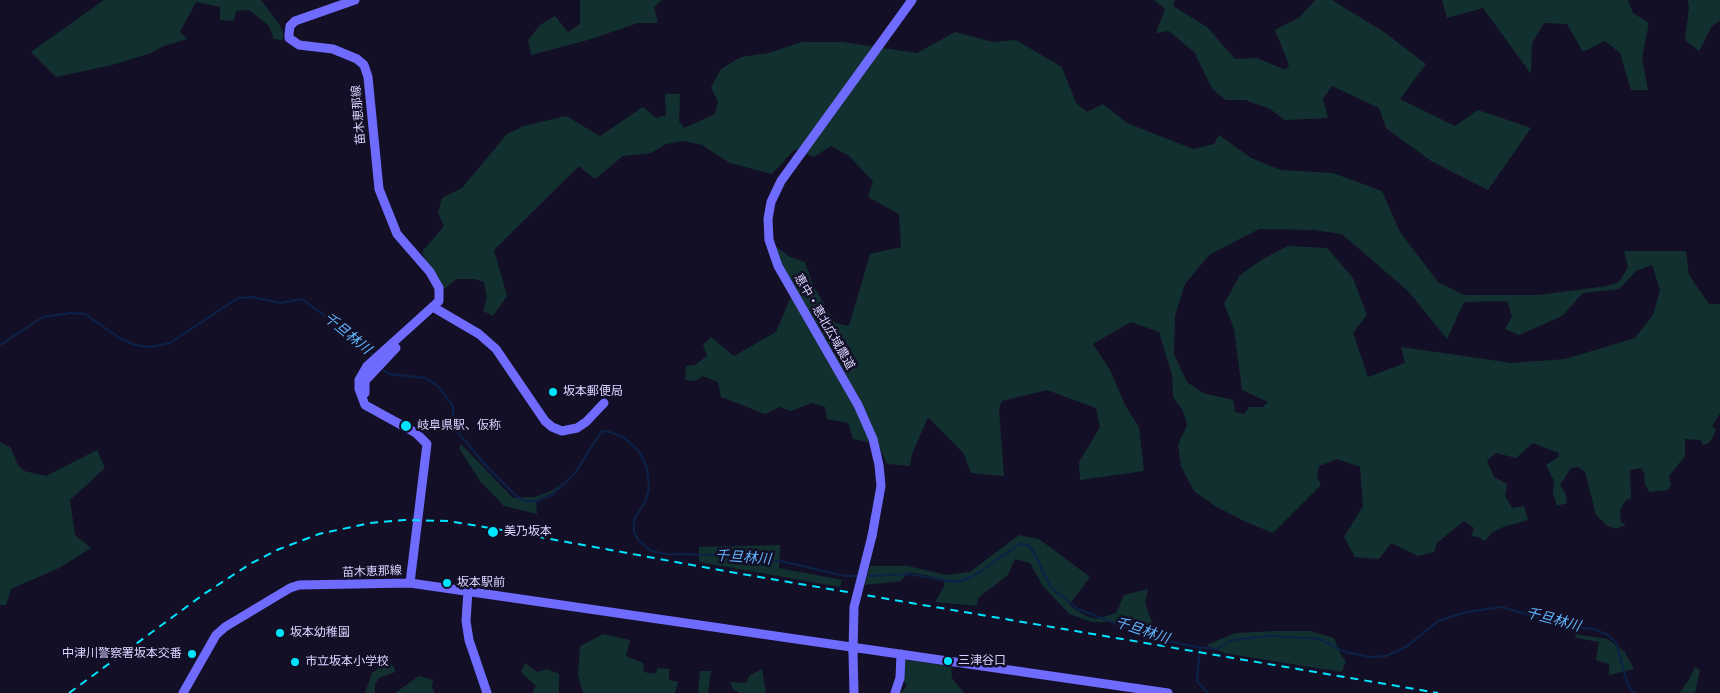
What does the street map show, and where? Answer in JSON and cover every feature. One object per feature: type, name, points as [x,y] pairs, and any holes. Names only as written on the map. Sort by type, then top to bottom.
[{"type":"street","name":"苗木恵那線","points":[[183,693],[216,635],[225,627],[290,588],[299,586],[410,583],[428,449],[427,444],[416,433],[365,405],[359,389],[362,373],[390,350],[433,307],[439,300],[440,294],[436,280],[397,234],[379,189],[368,77],[364,65],[343,52],[299,45],[289,38],[290,26],[295,21],[355,0]]},
{"type":"street","name":"恵中・恵北広域農道","points":[[854,693],[852,652],[854,606],[872,536],[880,486],[879,465],[873,439],[858,405],[778,266],[769,240],[768,219],[771,202],[781,181],[912,0]]},
{"type":"street","points":[[433,307],[474,331],[496,349],[545,421],[552,427],[562,431],[577,428],[586,422],[604,403]]},
{"type":"street","points":[[410,583],[1168,693]]},
{"type":"street","points":[[468,591],[466,621],[469,640],[487,693]]},
{"type":"street","points":[[895,693],[900,678],[901,654]]},
{"type":"green space","points":[[104,0],[261,0],[279,24],[283,32],[283,40],[274,39],[269,26],[249,10],[236,11],[234,21],[220,20],[220,7],[196,2],[180,32],[187,39],[116,64],[56,77],[31,52]]},
{"type":"green space","points":[[580,0],[662,0],[654,7],[658,23],[638,23],[588,40],[531,55],[528,40],[540,25],[555,16],[568,32],[580,24]]},
{"type":"green space","points":[[1154,0],[1175,0],[1173,6],[1207,27],[1235,59],[1257,58],[1286,70],[1289,65],[1275,30],[1300,17],[1315,0],[1332,0],[1384,32],[1426,64],[1400,99],[1455,126],[1478,110],[1531,128],[1488,190],[1431,161],[1386,128],[1379,108],[1332,86],[1323,99],[1328,118],[1285,120],[1270,109],[1245,100],[1226,100],[1212,89],[1195,53],[1169,31],[1156,33],[1165,9]]},
{"type":"green space","points":[[1442,0],[1628,0],[1633,13],[1649,23],[1642,58],[1648,90],[1631,90],[1620,53],[1605,41],[1583,52],[1567,24],[1544,23],[1532,43],[1531,74],[1483,8],[1447,18]]},
{"type":"green space","points":[[1688,0],[1720,0],[1720,21],[1712,26],[1699,51],[1685,40],[1689,8]]},
{"type":"green space","points":[[955,32],[993,42],[1016,40],[1062,67],[1076,103],[1087,112],[1103,104],[1127,123],[1193,149],[1214,144],[1219,135],[1251,158],[1281,170],[1333,173],[1382,191],[1400,232],[1438,282],[1464,295],[1538,295],[1607,286],[1619,282],[1628,267],[1624,251],[1686,251],[1689,275],[1709,304],[1720,304],[1720,413],[1712,426],[1716,429],[1713,437],[1709,443],[1703,445],[1700,440],[1685,439],[1685,456],[1669,476],[1671,485],[1668,490],[1650,492],[1645,485],[1644,473],[1641,468],[1630,470],[1631,498],[1625,501],[1620,510],[1621,522],[1626,525],[1616,529],[1608,526],[1596,515],[1585,472],[1578,467],[1571,468],[1560,485],[1566,494],[1567,503],[1557,506],[1553,493],[1554,481],[1546,465],[1559,457],[1559,453],[1533,443],[1516,458],[1496,453],[1487,461],[1494,477],[1507,484],[1505,496],[1512,508],[1524,506],[1528,520],[1503,527],[1491,533],[1485,541],[1471,536],[1474,528],[1464,521],[1437,543],[1434,552],[1418,556],[1391,543],[1379,559],[1355,557],[1344,537],[1363,506],[1360,467],[1337,459],[1319,466],[1317,477],[1321,485],[1273,533],[1215,506],[1194,491],[1181,466],[1178,445],[1187,425],[1183,411],[1173,397],[1172,375],[1159,332],[1131,322],[1093,344],[1110,370],[1125,405],[1139,427],[1144,471],[1080,480],[1079,462],[1100,427],[1096,408],[1047,390],[1002,401],[999,409],[1004,476],[971,473],[964,454],[928,417],[912,454],[910,466],[887,464],[878,444],[853,439],[848,423],[827,419],[825,407],[812,403],[791,411],[780,407],[765,414],[721,397],[718,382],[703,376],[695,381],[685,380],[686,366],[695,365],[707,356],[703,345],[711,337],[734,356],[776,332],[794,289],[779,263],[773,244],[790,257],[805,262],[813,285],[835,323],[849,326],[870,254],[901,247],[899,214],[868,197],[873,181],[849,156],[831,146],[814,157],[795,149],[772,174],[730,163],[702,145],[684,141],[666,144],[651,153],[623,156],[595,179],[579,166],[494,250],[507,296],[493,316],[483,311],[487,298],[484,282],[474,279],[456,279],[443,290],[422,252],[444,226],[438,212],[442,198],[462,188],[507,134],[524,126],[566,116],[600,136],[643,107],[656,118],[666,115],[665,94],[680,94],[679,121],[684,128],[715,114],[718,102],[711,87],[721,69],[741,57],[769,53],[801,42],[842,42],[917,53]],"holes":[[[1259,229],[1314,230],[1342,234],[1409,292],[1447,339],[1464,302],[1507,301],[1512,316],[1505,329],[1519,335],[1562,316],[1583,293],[1619,289],[1636,271],[1652,265],[1660,290],[1653,315],[1635,338],[1565,359],[1512,363],[1401,347],[1405,363],[1368,377],[1353,333],[1367,315],[1353,278],[1327,248],[1288,246],[1263,259],[1240,275],[1224,304],[1234,329],[1242,390],[1268,402],[1263,407],[1249,407],[1244,414],[1235,412],[1233,400],[1203,393],[1187,382],[1174,354],[1175,316],[1185,284],[1209,255]]]},
{"type":"green space","points":[[0,442],[11,448],[18,465],[24,471],[46,476],[97,450],[105,468],[70,500],[75,535],[91,548],[59,568],[11,589],[6,605],[0,605]]},
{"type":"green space","points":[[461,444],[513,498],[535,497],[551,491],[563,483],[552,493],[536,500],[537,514],[504,506],[480,481],[459,448]]},
{"type":"green space","points":[[1019,535],[1039,539],[1090,577],[1069,605],[1086,616],[1096,619],[1116,613],[1124,595],[1148,589],[1145,603],[1152,623],[1158,629],[1155,635],[1114,622],[1092,622],[1069,614],[1043,586],[1030,563],[1015,559],[1008,575],[978,598],[977,606],[935,602],[944,587],[944,579],[909,572],[901,581],[864,585],[870,566],[908,566],[946,575],[970,572]]},
{"type":"green space","points":[[780,545],[779,568],[842,580],[840,587],[699,562],[699,547]]},
{"type":"green space","points":[[1310,631],[1334,638],[1342,657],[1346,661],[1342,672],[1224,653],[1206,645],[1236,633]]},
{"type":"green space","points":[[603,634],[630,640],[626,656],[643,663],[644,672],[655,674],[658,668],[669,669],[669,680],[678,682],[675,693],[583,693],[578,675],[580,646]]},
{"type":"green space","points":[[1575,634],[1607,639],[1624,651],[1634,669],[1609,675],[1609,664],[1596,660],[1599,642],[1576,638]]},
{"type":"green space","points":[[905,660],[951,666],[952,678],[964,693],[900,693],[907,686],[902,678]]},
{"type":"green space","points":[[388,661],[394,667],[395,672],[379,678],[375,684],[375,693],[365,693],[372,673]]},
{"type":"green space","points":[[525,663],[537,672],[547,669],[559,674],[559,693],[532,693],[536,686],[521,672]]},
{"type":"green space","points":[[1695,667],[1700,670],[1695,693],[1679,693],[1689,680]]},
{"type":"green space","points":[[762,669],[766,693],[740,693],[733,689],[730,682],[747,683],[749,676]]},
{"type":"green space","points":[[700,671],[711,671],[708,693],[698,693]]},
{"type":"green space","points":[[419,676],[433,680],[432,688],[435,693],[395,693]]},
{"type":"waterway","name":"千旦林川","points":[[0,345],[43,317],[71,313],[85,314],[121,339],[135,345],[150,347],[170,343],[238,298],[252,297],[281,303],[302,299],[368,348],[373,356]]},
{"type":"waterway","name":"千旦林川","points":[[381,368],[389,374],[426,378],[439,387],[453,406],[453,427],[489,469],[515,495],[524,501],[537,501],[552,495],[575,473],[601,432],[607,431],[623,437],[639,451],[647,468],[649,488],[646,500],[634,520],[634,532],[638,540],[651,551],[667,554],[736,555],[751,559],[781,561],[845,576],[859,576]]},
{"type":"waterway","name":"千旦林川","points":[[866,576],[908,574],[956,582],[972,577],[1020,544],[1028,545],[1033,551],[1051,588],[1078,609],[1154,638],[1196,647],[1217,649],[1232,640],[1271,636],[1320,639],[1345,652],[1370,657],[1386,656],[1406,647],[1438,621],[1466,612],[1502,607],[1570,627],[1594,629],[1608,635],[1616,643],[1626,679],[1631,690],[1636,693]]},
{"type":"waterway","points":[[1200,648],[1197,681],[1208,693]]},
{"type":"railway","points":[[69,693],[204,594],[250,564],[277,550],[319,534],[370,523],[404,520],[448,521],[496,529],[736,573],[1438,693]]},
{"type":"place","name":"坂本郵便局","points":[[553,392]]},
{"type":"place","name":"岐阜県駅、仮称","points":[[406,426]]},
{"type":"place","name":"美乃坂本","points":[[493,532]]},
{"type":"place","name":"坂本駅前","points":[[447,583]]},
{"type":"place","name":"坂本幼稚園","points":[[280,633]]},
{"type":"place","name":"中津川警察署坂本交番","points":[[192,654]]},
{"type":"place","name":"三津谷口","points":[[948,661]]},
{"type":"place","name":"市立坂本小学校","points":[[295,662]]}]
